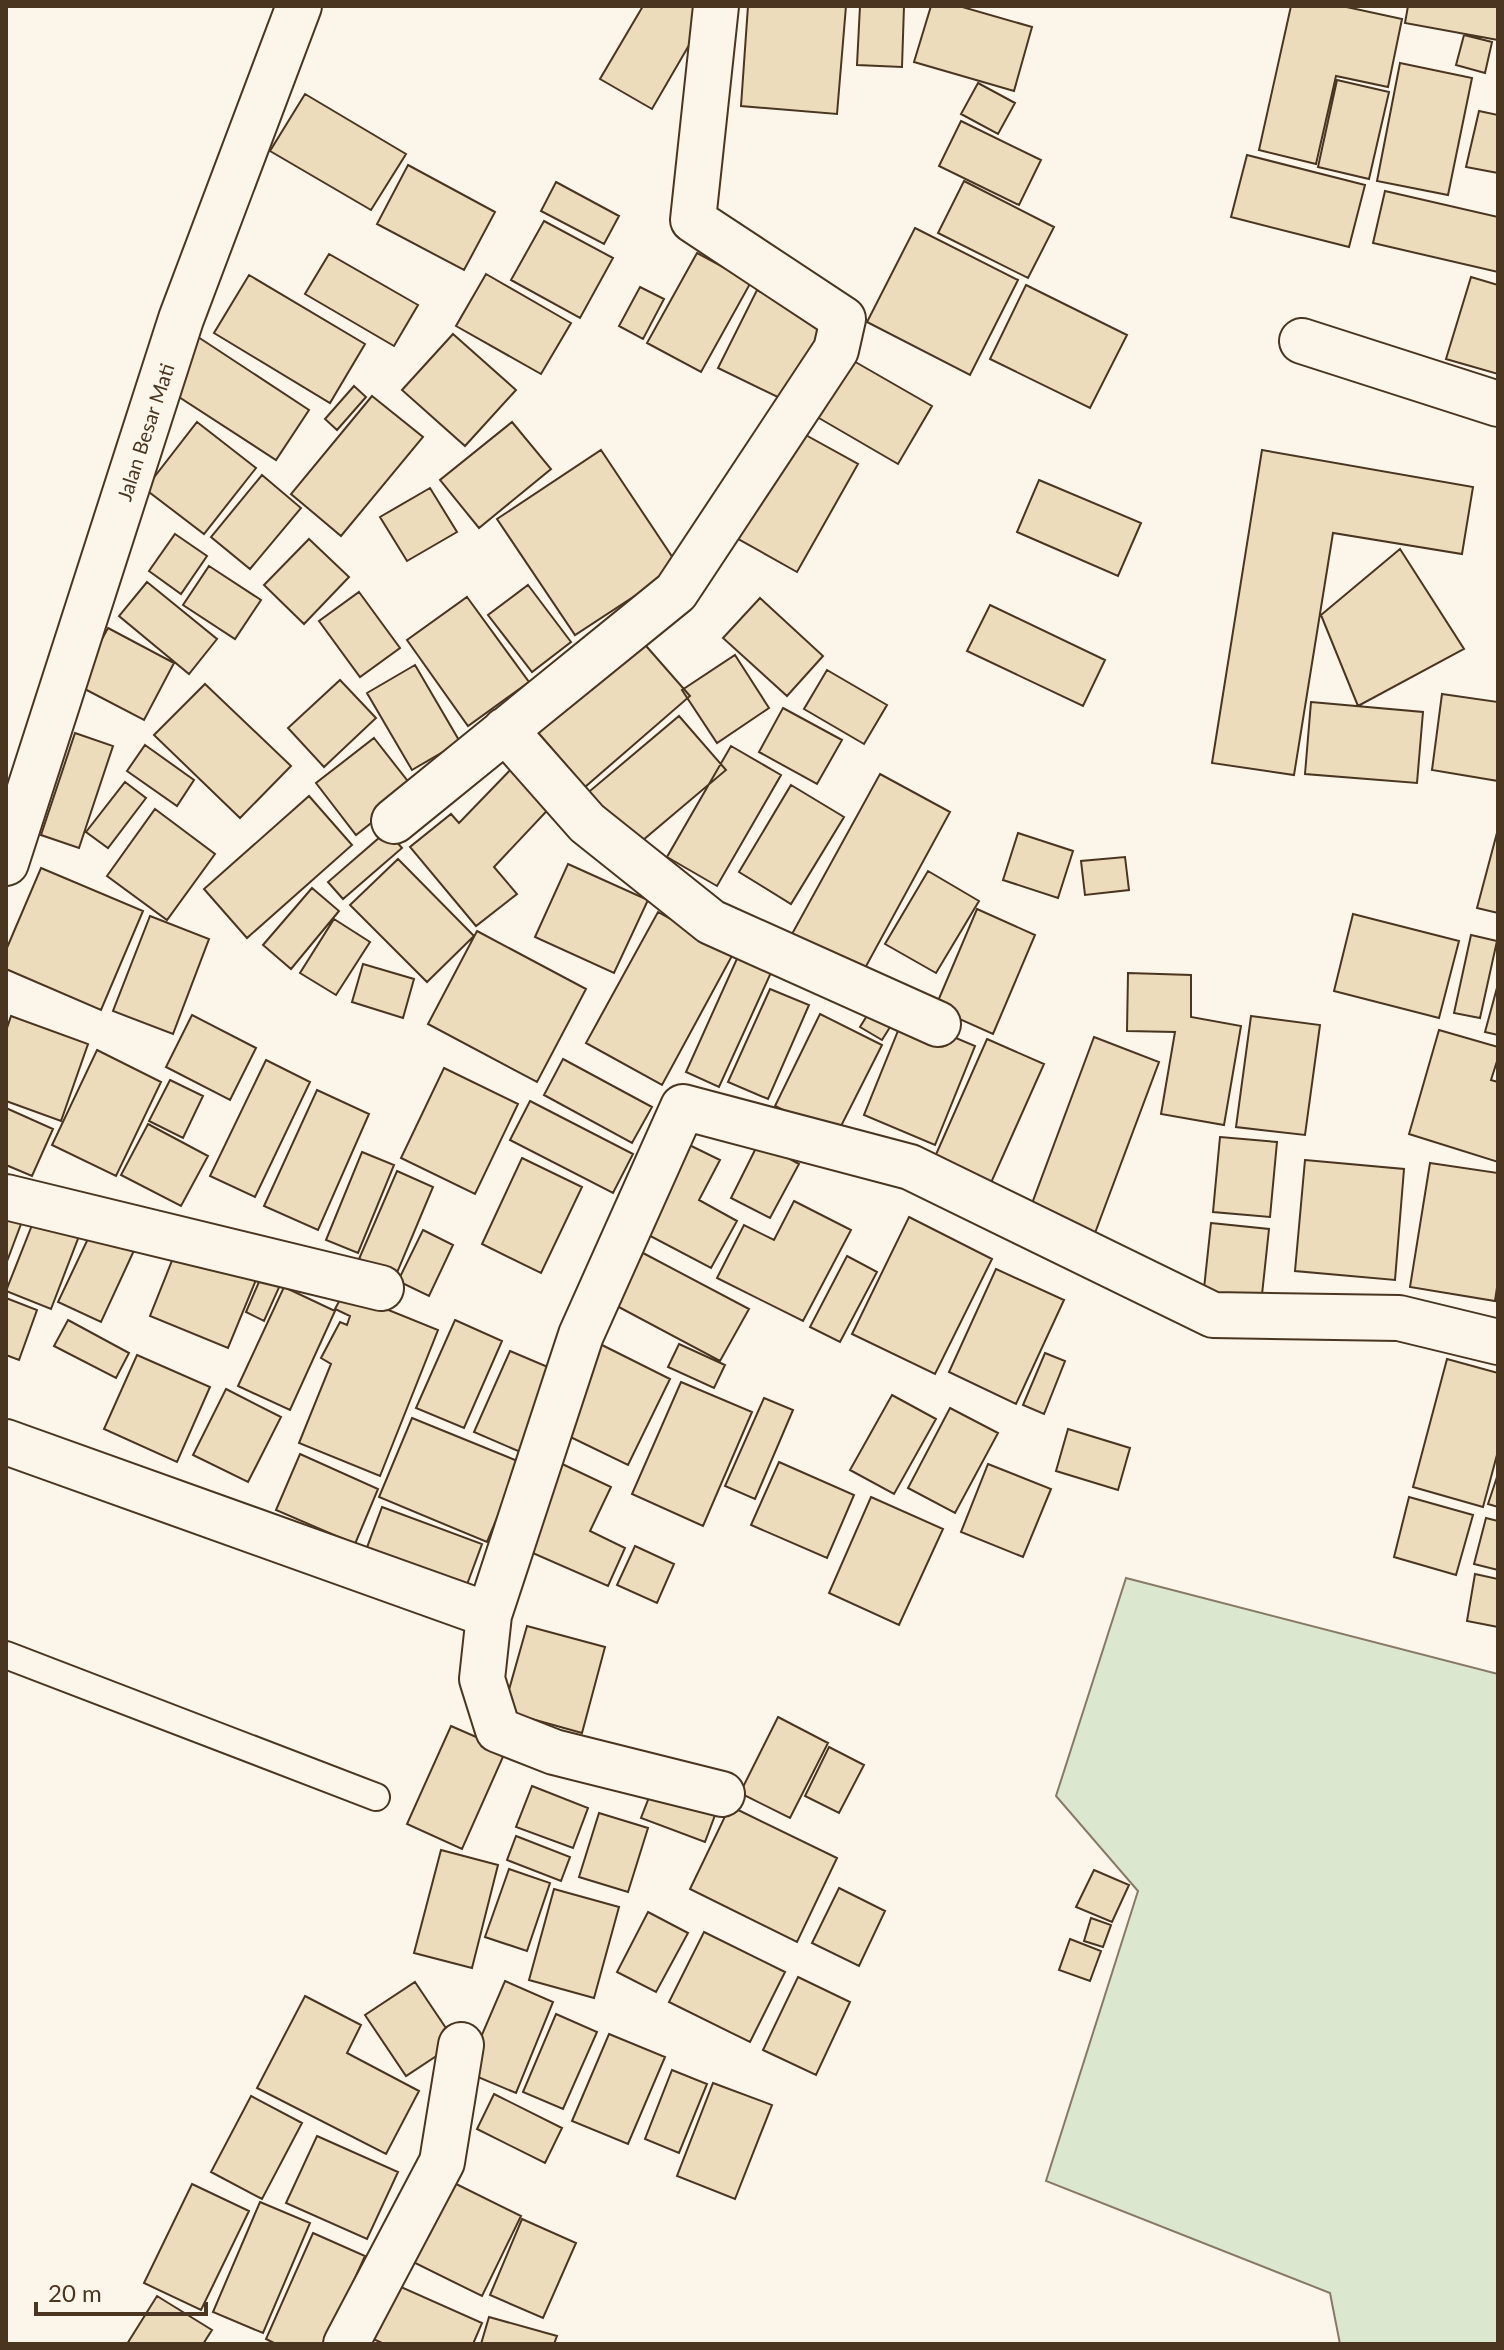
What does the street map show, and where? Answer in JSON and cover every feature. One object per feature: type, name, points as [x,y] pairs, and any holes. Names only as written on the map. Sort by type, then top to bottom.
[{"type":"street","name":"Jalan Besar Mati","points":[[6,863],[181,319],[299,6]]},
{"type":"street","points":[[394,821],[676,592],[836,350],[843,319],[693,220],[716,6]]},
{"type":"street","points":[[1302,341],[1498,404]]},
{"type":"street","points":[[505,730],[587,823],[711,922],[938,1024]]},
{"type":"street","points":[[722,1794],[554,1752],[498,1730],[482,1679],[489,1615],[581,1335],[683,1107],[910,1167],[1213,1315],[1399,1318],[1498,1342]]},
{"type":"street","points":[[6,1197],[381,1288]]},
{"type":"street","points":[[6,1442],[489,1615]]},
{"type":"street","points":[[346,2344],[442,2162],[461,2045]]},
{"type":"lane","points":[[6,1655],[376,1797]]},
{"type":"green space","points":[[1126,1578],[1498,1674],[1498,2344],[1340,2344],[1330,2293],[1046,2181],[1138,1891],[1056,1796]]},
{"type":"building","points":[[643,6],[705,6],[710,9],[652,109],[600,79]]},
{"type":"building","points":[[748,6],[846,6],[837,114],[741,106]]},
{"type":"building","points":[[860,6],[904,6],[902,67],[857,65]]},
{"type":"building","points":[[931,6],[959,6],[1032,27],[1014,91],[914,62]]},
{"type":"building","points":[[1291,6],[1342,6],[1402,19],[1388,87],[1336,76],[1316,164],[1259,150]]},
{"type":"building","points":[[1408,6],[1498,6],[1498,40],[1405,23]]},
{"type":"building","points":[[1464,35],[1492,42],[1485,73],[1456,65]]},
{"type":"building","points":[[1400,63],[1472,78],[1448,195],[1377,181]]},
{"type":"building","points":[[1337,80],[1389,92],[1369,179],[1318,167]]},
{"type":"building","points":[[978,83],[1015,103],[998,134],[961,114]]},
{"type":"building","points":[[305,94],[406,154],[371,210],[270,151]]},
{"type":"building","points":[[1479,111],[1498,115],[1498,173],[1466,167]]},
{"type":"building","points":[[961,121],[1041,160],[1019,205],[939,166]]},
{"type":"building","points":[[1247,155],[1365,185],[1349,247],[1231,217]]},
{"type":"building","points":[[408,165],[495,212],[464,270],[377,224]]},
{"type":"building","points":[[964,181],[1054,227],[1028,278],[938,233]]},
{"type":"building","points":[[556,182],[619,216],[604,244],[541,211]]},
{"type":"building","points":[[1385,191],[1498,217],[1498,272],[1373,243]]},
{"type":"building","points":[[544,221],[613,258],[580,318],[511,280]]},
{"type":"building","points":[[915,228],[1018,280],[970,375],[867,322]]},
{"type":"building","points":[[697,253],[751,282],[701,372],[647,343]]},
{"type":"building","points":[[329,254],[418,305],[394,346],[305,294]]},
{"type":"building","points":[[486,274],[571,323],[541,374],[456,326]]},
{"type":"building","points":[[249,275],[365,344],[330,403],[214,333]]},
{"type":"building","points":[[1471,277],[1498,285],[1498,374],[1446,359]]},
{"type":"building","points":[[1026,285],[1127,335],[1090,408],[990,359]]},
{"type":"building","points":[[640,287],[664,299],[643,339],[619,326]]},
{"type":"building","points":[[757,290],[824,325],[786,401],[718,368]]},
{"type":"building","points":[[453,334],[516,390],[465,446],[402,390]]},
{"type":"building","points":[[195,335],[309,410],[276,460],[162,386]]},
{"type":"building","points":[[845,356],[932,406],[898,464],[812,414]]},
{"type":"building","points":[[354,386],[366,397],[337,430],[325,419]]},
{"type":"building","points":[[372,396],[423,437],[341,536],[291,494]]},
{"type":"building","points":[[197,422],[256,468],[204,534],[145,489]]},
{"type":"building","points":[[512,422],[551,469],[479,528],[440,480]]},
{"type":"building","points":[[793,428],[858,464],[797,572],[733,536]]},
{"type":"building","points":[[601,450],[679,567],[575,635],[497,519]]},
{"type":"building","points":[[1262,450],[1473,487],[1462,554],[1333,533],[1294,775],[1212,763]]},
{"type":"building","points":[[262,475],[301,508],[250,569],[211,537]]},
{"type":"building","points":[[1039,480],[1141,523],[1118,576],[1017,532]]},
{"type":"building","points":[[430,488],[457,532],[407,561],[380,517]]},
{"type":"building","points":[[175,534],[207,556],[181,594],[149,571]]},
{"type":"building","points":[[309,539],[349,577],[304,624],[264,585]]},
{"type":"building","points":[[1400,549],[1464,649],[1358,706],[1321,615]]},
{"type":"building","points":[[209,566],[261,600],[235,639],[183,605]]},
{"type":"building","points":[[147,582],[217,639],[189,674],[119,616]]},
{"type":"building","points":[[528,585],[571,642],[532,672],[488,615]]},
{"type":"building","points":[[359,592],[400,648],[360,677],[319,621]]},
{"type":"building","points":[[467,597],[529,682],[468,726],[407,640]]},
{"type":"building","points":[[760,598],[823,656],[787,696],[723,638]]},
{"type":"building","points":[[990,605],[1105,660],[1083,706],[967,651]]},
{"type":"building","points":[[108,628],[174,663],[144,720],[77,685]]},
{"type":"building","points":[[640,639],[690,696],[585,787],[535,729]]},
{"type":"building","points":[[735,655],[769,708],[717,743],[682,690]]},
{"type":"building","points":[[415,665],[460,742],[412,770],[367,693]]},
{"type":"building","points":[[827,670],[887,705],[864,744],[804,709]]},
{"type":"building","points":[[340,680],[376,718],[324,767],[288,728]]},
{"type":"building","points":[[205,684],[291,766],[240,818],[154,735]]},
{"type":"building","points":[[1442,694],[1498,702],[1498,781],[1432,770]]},
{"type":"building","points":[[1311,702],[1423,712],[1417,783],[1305,774]]},
{"type":"building","points":[[783,708],[842,740],[817,784],[759,752]]},
{"type":"building","points":[[679,716],[726,770],[630,851],[584,796]]},
{"type":"building","points":[[75,733],[113,746],[79,848],[41,835]]},
{"type":"building","points":[[374,738],[414,789],[356,835],[316,783]]},
{"type":"building","points":[[145,745],[194,780],[177,806],[127,771]]},
{"type":"building","points":[[731,746],[781,775],[717,886],[667,857]]},
{"type":"building","points":[[518,762],[558,799],[494,867],[517,894],[476,926],[410,847],[451,814],[459,823]]},
{"type":"building","points":[[880,774],[950,812],[858,981],[787,943]]},
{"type":"building","points":[[125,782],[146,798],[108,848],[86,832]]},
{"type":"building","points":[[791,785],[844,817],[791,904],[739,872]]},
{"type":"building","points":[[309,796],[352,845],[247,938],[204,889]]},
{"type":"building","points":[[155,809],[215,854],[167,920],[107,876]]},
{"type":"building","points":[[1498,829],[1498,913],[1477,908]]},
{"type":"building","points":[[387,831],[402,848],[343,899],[328,882]]},
{"type":"building","points":[[1018,833],[1073,851],[1058,898],[1003,880]]},
{"type":"building","points":[[1125,857],[1129,890],[1085,895],[1081,861]]},
{"type":"building","points":[[398,859],[474,936],[427,982],[350,905]]},
{"type":"building","points":[[568,864],[648,900],[614,973],[535,937]]},
{"type":"building","points":[[41,868],[143,911],[101,1010],[6,969],[6,950]]},
{"type":"building","points":[[928,871],[979,901],[936,973],[885,944]]},
{"type":"building","points":[[312,888],[339,911],[291,969],[263,945]]},
{"type":"building","points":[[977,909],[1035,935],[993,1034],[935,1008]]},
{"type":"building","points":[[658,912],[733,954],[662,1085],[586,1043]]},
{"type":"building","points":[[1353,914],[1459,941],[1439,1018],[1334,991]]},
{"type":"building","points":[[150,916],[209,939],[173,1034],[113,1011]]},
{"type":"building","points":[[334,919],[370,942],[336,995],[300,973]]},
{"type":"building","points":[[477,931],[586,989],[537,1082],[428,1024]]},
{"type":"building","points":[[1471,935],[1497,941],[1480,1018],[1454,1013]]},
{"type":"building","points":[[740,952],[774,966],[719,1087],[686,1072]]},
{"type":"building","points":[[363,964],[414,979],[403,1018],[352,1002]]},
{"type":"building","points":[[1128,973],[1191,975],[1191,1017],[1241,1026],[1224,1125],[1161,1114],[1175,1032],[1127,1031]]},
{"type":"building","points":[[1498,984],[1498,1035],[1485,1032]]},
{"type":"building","points":[[770,989],[809,1005],[768,1099],[728,1082]]},
{"type":"building","points":[[873,1006],[895,1019],[882,1040],[860,1027]]},
{"type":"building","points":[[820,1014],[882,1045],[836,1136],[775,1106]]},
{"type":"building","points":[[192,1015],[256,1048],[230,1100],[166,1067]]},
{"type":"building","points":[[11,1016],[88,1044],[61,1121],[6,1101],[6,1031]]},
{"type":"building","points":[[904,1016],[975,1046],[935,1145],[864,1115]]},
{"type":"building","points":[[1251,1016],[1320,1025],[1305,1135],[1236,1127]]},
{"type":"building","points":[[1439,1030],[1498,1047],[1491,1080],[1498,1082],[1498,1162],[1409,1134]]},
{"type":"building","points":[[1094,1037],[1159,1062],[1092,1241],[1027,1217]]},
{"type":"building","points":[[987,1039],[1044,1064],[986,1194],[930,1168]]},
{"type":"building","points":[[97,1050],[161,1082],[116,1176],[52,1145]]},
{"type":"building","points":[[563,1059],[652,1107],[632,1143],[544,1095]]},
{"type":"building","points":[[266,1060],[310,1082],[255,1197],[210,1176]]},
{"type":"building","points":[[444,1068],[518,1104],[475,1194],[401,1158]]},
{"type":"building","points":[[170,1080],[203,1096],[183,1138],[149,1121]]},
{"type":"building","points":[[317,1090],[369,1114],[318,1230],[264,1206]]},
{"type":"building","points":[[530,1101],[633,1154],[613,1193],[510,1140]]},
{"type":"building","points":[[6,1108],[53,1129],[32,1176],[6,1165]]},
{"type":"building","points":[[148,1124],[208,1156],[181,1206],[121,1175]]},
{"type":"building","points":[[1220,1137],[1277,1142],[1270,1217],[1213,1212]]},
{"type":"building","points":[[677,1139],[720,1160],[699,1200],[737,1221],[711,1268],[637,1229]]},
{"type":"building","points":[[759,1142],[799,1164],[770,1218],[731,1198]]},
{"type":"building","points":[[362,1152],[394,1165],[358,1253],[326,1240]]},
{"type":"building","points":[[522,1158],[582,1187],[541,1273],[482,1244]]},
{"type":"building","points":[[1305,1160],[1404,1169],[1395,1280],[1295,1271]]},
{"type":"building","points":[[1430,1163],[1498,1173],[1498,1281],[1495,1301],[1410,1287]]},
{"type":"building","points":[[397,1171],[433,1187],[396,1275],[359,1259]]},
{"type":"building","points":[[794,1201],[851,1230],[803,1321],[717,1278],[744,1225],[774,1240]]},
{"type":"building","points":[[6,1206],[27,1208],[6,1264]]},
{"type":"building","points":[[36,1215],[84,1223],[51,1309],[6,1291]]},
{"type":"building","points":[[909,1217],[992,1259],[935,1374],[852,1334]]},
{"type":"building","points":[[1211,1223],[1269,1229],[1261,1304],[1203,1298]]},
{"type":"building","points":[[95,1224],[137,1244],[101,1322],[58,1302]]},
{"type":"building","points":[[423,1230],[453,1245],[429,1296],[398,1281]]},
{"type":"building","points":[[179,1243],[258,1275],[228,1348],[150,1316]]},
{"type":"building","points":[[643,1253],[749,1309],[720,1361],[615,1305]]},
{"type":"building","points":[[847,1256],[877,1272],[840,1342],[810,1327]]},
{"type":"building","points":[[265,1268],[285,1274],[264,1321],[246,1312]]},
{"type":"building","points":[[996,1269],[1064,1300],[1016,1404],[949,1372]]},
{"type":"building","points":[[284,1287],[335,1311],[290,1410],[238,1386]]},
{"type":"building","points":[[344,1292],[438,1330],[380,1476],[299,1443],[331,1364],[321,1358],[340,1322],[347,1325],[350,1316],[335,1309]]},
{"type":"building","points":[[6,1298],[37,1310],[19,1360],[6,1355]]},
{"type":"building","points":[[68,1320],[129,1353],[116,1378],[54,1346]]},
{"type":"building","points":[[455,1320],[502,1341],[464,1428],[416,1408]]},
{"type":"building","points":[[600,1344],[670,1379],[628,1465],[558,1431]]},
{"type":"building","points":[[679,1344],[725,1365],[714,1388],[668,1367]]},
{"type":"building","points":[[510,1351],[562,1373],[525,1454],[474,1432]]},
{"type":"building","points":[[1045,1353],[1065,1361],[1044,1414],[1023,1405]]},
{"type":"building","points":[[137,1355],[210,1387],[177,1462],[104,1429]]},
{"type":"building","points":[[1447,1359],[1498,1373],[1498,1451],[1483,1507],[1413,1487]]},
{"type":"building","points":[[681,1382],[752,1412],[703,1526],[632,1494]]},
{"type":"building","points":[[226,1389],[281,1417],[248,1482],[193,1455]]},
{"type":"building","points":[[892,1395],[936,1419],[894,1494],[850,1470]]},
{"type":"building","points":[[764,1398],[793,1410],[755,1499],[725,1486]]},
{"type":"building","points":[[950,1408],[998,1433],[955,1513],[908,1488]]},
{"type":"building","points":[[412,1418],[520,1462],[487,1542],[379,1497]]},
{"type":"building","points":[[1068,1429],[1130,1448],[1118,1490],[1056,1471]]},
{"type":"building","points":[[300,1454],[378,1489],[355,1544],[276,1510]]},
{"type":"building","points":[[558,1462],[611,1487],[590,1531],[625,1548],[608,1586],[519,1547]]},
{"type":"building","points":[[779,1462],[854,1495],[827,1558],[751,1525]]},
{"type":"building","points":[[988,1464],[1051,1489],[1023,1557],[961,1532]]},
{"type":"building","points":[[1498,1474],[1498,1507],[1488,1504]]},
{"type":"building","points":[[871,1497],[943,1529],[899,1625],[829,1593]]},
{"type":"building","points":[[1409,1497],[1473,1515],[1456,1575],[1394,1557]]},
{"type":"building","points":[[382,1507],[482,1544],[462,1598],[362,1561]]},
{"type":"building","points":[[1486,1518],[1498,1521],[1498,1570],[1474,1564]]},
{"type":"building","points":[[635,1546],[674,1564],[657,1603],[617,1585]]},
{"type":"building","points":[[1475,1574],[1498,1579],[1498,1627],[1467,1621]]},
{"type":"building","points":[[527,1626],[605,1647],[582,1733],[503,1711]]},
{"type":"building","points":[[778,1717],[828,1743],[790,1818],[740,1793]]},
{"type":"building","points":[[451,1726],[506,1750],[462,1849],[407,1824]]},
{"type":"building","points":[[829,1747],[864,1765],[839,1813],[805,1796]]},
{"type":"building","points":[[655,1782],[718,1807],[705,1842],[641,1818]]},
{"type":"building","points":[[532,1786],[588,1808],[573,1848],[516,1827]]},
{"type":"building","points":[[730,1806],[837,1858],[797,1942],[690,1889]]},
{"type":"building","points":[[599,1813],[648,1828],[628,1892],[579,1877]]},
{"type":"building","points":[[516,1836],[570,1857],[561,1881],[507,1860]]},
{"type":"building","points":[[441,1850],[498,1865],[472,1968],[414,1953]]},
{"type":"building","points":[[509,1869],[550,1883],[527,1951],[485,1937]]},
{"type":"building","points":[[1094,1870],[1129,1885],[1112,1922],[1076,1907]]},
{"type":"building","points":[[839,1888],[885,1911],[859,1966],[812,1943]]},
{"type":"building","points":[[554,1889],[619,1907],[594,1998],[529,1980]]},
{"type":"building","points":[[648,1912],[688,1933],[656,1992],[617,1972]]},
{"type":"building","points":[[1091,1918],[1111,1925],[1103,1947],[1084,1941]]},
{"type":"building","points":[[704,1932],[785,1972],[750,2042],[669,2002]]},
{"type":"building","points":[[1070,1939],[1101,1951],[1090,1981],[1059,1970]]},
{"type":"building","points":[[798,1977],[850,2002],[816,2075],[763,2050]]},
{"type":"building","points":[[505,1981],[553,2002],[516,2093],[466,2072]]},
{"type":"building","points":[[415,1982],[456,2043],[406,2076],[365,2015]]},
{"type":"building","points":[[305,1996],[361,2025],[347,2053],[419,2091],[386,2154],[257,2088]]},
{"type":"building","points":[[556,2014],[597,2032],[563,2109],[523,2092]]},
{"type":"building","points":[[609,2034],[665,2057],[628,2144],[572,2121]]},
{"type":"building","points":[[672,2070],[707,2084],[679,2153],[645,2139]]},
{"type":"building","points":[[713,2083],[772,2105],[735,2199],[677,2176]]},
{"type":"building","points":[[494,2094],[562,2128],[545,2163],[477,2129]]},
{"type":"building","points":[[251,2096],[302,2123],[262,2199],[211,2172]]},
{"type":"building","points":[[317,2136],[398,2172],[367,2239],[286,2203]]},
{"type":"building","points":[[438,2175],[521,2216],[482,2296],[399,2255]]},
{"type":"building","points":[[192,2184],[249,2211],[201,2310],[144,2283]]},
{"type":"building","points":[[260,2202],[310,2223],[263,2333],[213,2312]]},
{"type":"building","points":[[522,2219],[576,2243],[543,2318],[490,2295]]},
{"type":"building","points":[[313,2233],[365,2256],[325,2344],[276,2344],[266,2339]]},
{"type":"building","points":[[392,2283],[482,2323],[473,2344],[384,2344],[369,2337]]},
{"type":"building","points":[[157,2296],[212,2330],[203,2344],[127,2344]]},
{"type":"building","points":[[489,2317],[557,2336],[554,2344],[481,2344]]}]
